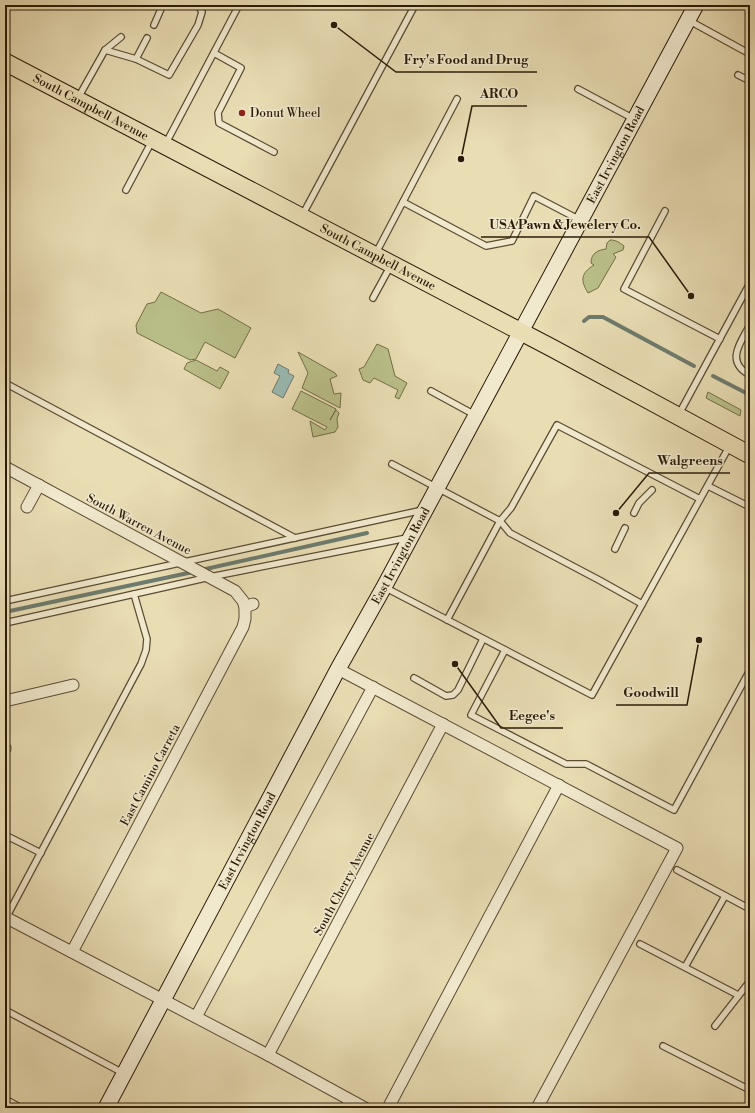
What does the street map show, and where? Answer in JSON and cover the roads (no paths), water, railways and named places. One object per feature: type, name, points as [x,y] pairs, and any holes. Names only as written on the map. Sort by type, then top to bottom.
[{"type":"main road","name":"East Irvington Road","points":[[106,1108],[338,669],[384,587],[696,5]]},
{"type":"main road","name":"South Campbell Avenue","points":[[5,62],[520,331],[750,455]]},
{"type":"street","name":"South Warren Avenue","points":[[5,467],[235,591],[249,606]]},
{"type":"street","points":[[28,507],[39,485]]},
{"type":"street","name":"East Camino Carreta","points":[[72,952],[243,627],[249,606]]},
{"type":"street","points":[[338,669],[677,848],[537,1108]]},
{"type":"street","points":[[5,701],[73,685]]},
{"type":"street","points":[[196,1017],[373,687]]},
{"type":"street","name":"South Cherry Avenue","points":[[268,1055],[442,724]]},
{"type":"street","points":[[388,1108],[559,785]]},
{"type":"street","points":[[6,917],[268,1055],[345,1103],[365,1108]]},
{"type":"street","points":[[5,1102],[16,1108]]},
{"type":"lane","points":[[104,50],[136,59],[169,75],[198,25],[202,12],[198,5]]},
{"type":"lane","points":[[126,190],[159,142],[214,53],[239,5]]},
{"type":"lane","points":[[301,217],[415,5]]},
{"type":"lane","points":[[154,25],[161,10]]},
{"type":"lane","points":[[688,20],[750,54]]},
{"type":"lane","points":[[77,99],[104,50],[121,37]]},
{"type":"lane","points":[[136,59],[147,38]]},
{"type":"lane","points":[[214,53],[241,68],[218,113],[219,123],[274,152]]},
{"type":"lane","points":[[738,74],[750,81]]},
{"type":"lane","points":[[578,89],[634,119]]},
{"type":"lane","points":[[375,255],[457,99]]},
{"type":"lane","points":[[403,202],[486,246],[512,241],[534,196],[580,220]]},
{"type":"lane","points":[[665,211],[624,289],[720,339]]},
{"type":"lane","points":[[372,298],[392,264]]},
{"type":"lane","points":[[678,416],[750,283]]},
{"type":"lane","points":[[750,325],[737,349],[736,358],[739,366],[750,375]]},
{"type":"lane","points":[[5,384],[295,538]]},
{"type":"lane","points":[[431,391],[476,415]]},
{"type":"lane","points":[[447,620],[500,521],[511,508],[557,425],[700,500]]},
{"type":"lane","points":[[384,587],[592,695],[731,444]]},
{"type":"lane","points":[[392,464],[500,521],[510,533],[642,604]]},
{"type":"lane","points":[[708,486],[750,507]]},
{"type":"lane","points":[[634,513],[639,503],[652,490]]},
{"type":"lane","points":[[5,601],[425,510]]},
{"type":"lane","points":[[615,549],[625,528]]},
{"type":"lane","points":[[5,623],[210,577],[410,537]]},
{"type":"lane","points":[[6,917],[141,664],[146,650],[147,639],[134,594]]},
{"type":"lane","points":[[414,678],[446,696],[453,695],[458,690],[483,639]]},
{"type":"lane","points":[[505,650],[471,715],[566,764],[586,764],[674,810],[750,670]]},
{"type":"lane","points":[[5,834],[41,853]]},
{"type":"lane","points":[[676,870],[750,909]]},
{"type":"lane","points":[[685,967],[725,896]]},
{"type":"lane","points":[[640,944],[738,995]]},
{"type":"lane","points":[[715,1026],[750,981]]},
{"type":"lane","points":[[5,1010],[125,1074]]},
{"type":"lane","points":[[663,1046],[746,1088]]},
{"type":"water","points":[[278,364],[289,370],[288,373],[294,376],[283,398],[272,392],[280,376],[274,373]]},
{"type":"waterway","points":[[584,321],[589,317],[603,317],[694,366]]},
{"type":"waterway","points":[[713,376],[750,395]]},
{"type":"waterway","points":[[201,570],[367,533]]},
{"type":"waterway","points":[[5,612],[193,572]]},
{"type":"place","name":"Fry's Food and Drug","points":[[334,25]]},
{"type":"place","name":"Donut Wheel","points":[[242,113]]},
{"type":"place","name":"ARCO","points":[[461,159]]},
{"type":"place","name":"USA Pawn & Jewelery Co.","points":[[691,296]]},
{"type":"place","name":"Walgreens","points":[[616,513]]},
{"type":"place","name":"Goodwill","points":[[699,640]]},
{"type":"place","name":"Eegee's","points":[[455,664]]}]
